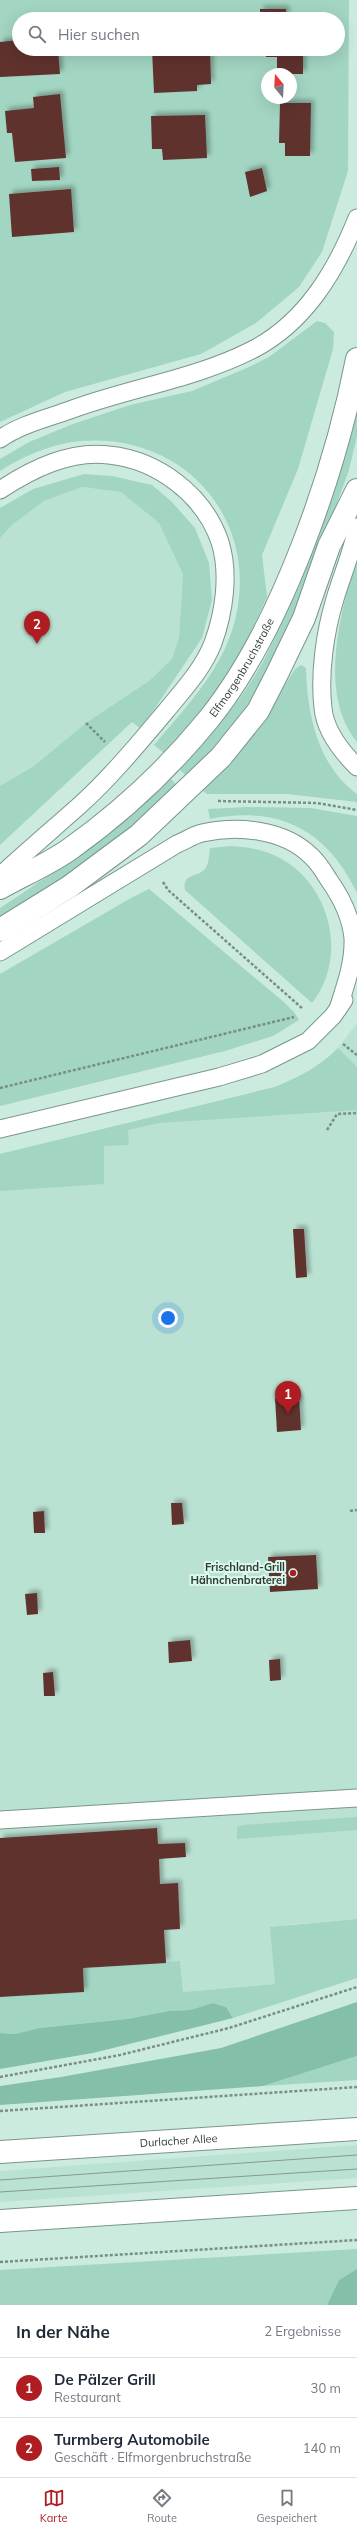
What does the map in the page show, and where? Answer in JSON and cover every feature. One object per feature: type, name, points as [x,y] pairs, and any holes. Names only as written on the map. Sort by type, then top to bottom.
[{"type":"main road","name":"Elfmorgenbruchstraße","points":[[0,888],[69,850],[135,798],[167,767],[209,719],[230,688],[272,617],[299,554],[328,471],[357,359]]},
{"type":"main road","points":[[0,930],[69,887],[139,835],[221,756],[258,711],[304,618],[329,546],[357,490]]},
{"type":"main road","name":"Durlacher Allee","points":[[0,2152],[357,2129]]},
{"type":"main road","points":[[0,2221],[357,2198]]},
{"type":"lane","points":[[0,439],[102,398],[201,370],[252,350],[288,326],[322,289],[338,264],[357,218]]},
{"type":"lane","points":[[0,490],[26,473],[54,462],[78,456],[108,454],[132,459],[162,471],[187,491],[206,514],[220,542],[224,566],[223,610],[212,644],[198,670],[140,742],[80,805],[0,876]]},
{"type":"lane","points":[[357,527],[353,552],[335,599],[326,639],[323,709],[340,748],[357,767]]},
{"type":"lane","points":[[0,952],[177,844],[201,833],[239,829],[262,832],[284,838],[310,855],[339,895],[348,917],[353,939],[349,974],[338,1009]]},
{"type":"lane","points":[[0,1129],[219,1077],[262,1064],[308,1042],[338,1009],[357,980]]},
{"type":"lane","points":[[0,1820],[357,1798]]},
{"type":"path","points":[[86,723],[108,744]]},
{"type":"path","points":[[211,801],[252,800],[317,803],[357,810]]},
{"type":"path","points":[[160,877],[168,890],[357,1055]]},
{"type":"path","points":[[0,1088],[308,1013]]},
{"type":"path","points":[[327,1130],[338,1114],[357,1113]]},
{"type":"path","points":[[350,1511],[357,1510]]},
{"type":"path","points":[[0,2077],[120,2055],[221,2030],[357,1987]]},
{"type":"path","points":[[0,2112],[357,2087]]},
{"type":"path","points":[[0,2262],[357,2240]]},
{"type":"shaded area","points":[[0,0],[349,0],[348,171],[322,252],[299,287],[256,323],[201,354],[65,392],[0,422]]},
{"type":"shaded area","points":[[317,321],[325,323],[334,332],[333,349],[298,469],[262,555],[267,597],[235,667],[192,726],[165,754],[154,745],[192,700],[214,669],[231,635],[236,616],[240,579],[235,545],[223,515],[205,488],[180,466],[151,451],[118,442],[81,441],[60,444],[29,455],[0,471],[0,459],[29,442],[73,424],[130,405],[192,391],[249,367],[269,357]]},
{"type":"shaded area","points":[[357,402],[357,436],[349,470],[293,624],[252,700],[226,734],[188,777],[180,770],[226,716],[248,687],[266,656],[280,626],[316,531]]},
{"type":"shaded area","points":[[84,474],[112,476],[152,485],[171,501],[195,528],[209,563],[212,600],[202,638],[141,729],[132,722],[0,845],[0,786],[34,766],[86,723],[149,681],[172,659],[179,637],[183,574],[159,523],[121,492],[82,487],[44,501],[13,524],[0,538],[0,508],[33,489]]},
{"type":"shaded area","points":[[82,487],[121,492],[159,523],[183,573],[179,637],[172,659],[149,681],[86,723],[34,766],[0,786],[0,538],[13,524],[44,501]]},
{"type":"shaded area","points":[[357,556],[357,742],[345,722],[338,700],[335,676],[339,626]]},
{"type":"shaded area","points":[[301,665],[306,668],[309,703],[317,738],[333,769],[357,794],[357,802],[287,794],[207,794],[203,791],[260,724],[295,669]]},
{"type":"shaded area","points":[[171,779],[178,786],[137,823],[70,873],[0,919],[0,908],[88,847],[151,797]]},
{"type":"shaded area","points":[[247,807],[311,808],[357,816],[357,893],[345,871],[331,853],[315,838],[298,827],[279,820],[258,816],[235,816],[210,819],[208,809]]},
{"type":"shaded area","points":[[230,846],[259,850],[279,857],[301,874],[314,889],[323,907],[329,926],[331,946],[329,966],[323,985],[312,1003],[185,890],[186,881],[188,878],[202,872],[205,869],[209,859],[210,848]]},
{"type":"shaded area","points":[[149,889],[285,1003],[294,1012],[299,1020],[273,1036],[225,1051],[0,1106],[0,974]]},
{"type":"shaded area","points":[[357,1023],[357,1919],[285,1925],[275,1984],[183,1992],[180,1961],[83,1968],[84,1992],[0,1997],[0,1154],[275,1087],[302,1076],[326,1060],[338,1048]]},
{"type":"shaded area","points":[[338,1048],[357,1067],[357,1110],[159,1123],[128,1130],[129,1145],[104,1146],[104,1184],[0,1191],[0,1154],[275,1087],[308,1071],[324,1061]]},
{"type":"shaded area","points":[[357,1817],[357,1830],[237,1839],[237,1827],[243,1825]]},
{"type":"shaded area","points":[[357,1919],[357,1978],[233,2018],[226,2007],[213,2003],[190,2010],[169,2011],[127,2019],[39,2028],[15,2034],[0,2033],[0,1997],[84,1992],[83,1968],[180,1961],[183,1992],[275,1984],[270,1927]]},
{"type":"shaded area","points":[[357,2002],[357,2056],[263,2086],[0,2105],[0,2086],[61,2077],[221,2048]]},
{"type":"shaded area","points":[[213,2003],[226,2007],[233,2018],[93,2053],[0,2069],[0,2033],[15,2034],[39,2028],[127,2019],[169,2011],[190,2010]]},
{"type":"shaded area","points":[[357,2056],[357,2080],[263,2086]]},
{"type":"shaded area","points":[[357,2145],[357,2178],[0,2202],[0,2171]]},
{"type":"shaded area","points":[[357,2249],[357,2269],[339,2280],[327,2305],[0,2305],[0,2270]]},
{"type":"shaded area","points":[[357,2269],[357,2305],[327,2305],[339,2280]]},
{"type":"building","points":[[260,9],[286,9],[286,12],[260,12]]},
{"type":"building","points":[[12,41],[12,56],[59,56],[60,74],[0,77],[0,42]]},
{"type":"building","points":[[152,56],[210,56],[211,84],[197,85],[197,91],[154,93]]},
{"type":"building","points":[[266,56],[303,56],[303,74],[297,74],[297,68],[277,68],[277,57]]},
{"type":"building","points":[[60,94],[66,158],[15,162],[12,133],[7,133],[5,111],[34,108],[33,97]]},
{"type":"building","points":[[311,103],[310,156],[285,156],[285,143],[279,143],[280,104]]},
{"type":"building","points":[[205,115],[207,158],[163,160],[162,149],[152,149],[151,116]]},
{"type":"building","points":[[59,167],[60,180],[32,181],[31,169]]},
{"type":"building","points":[[262,168],[267,191],[250,197],[245,172]]},
{"type":"building","points":[[71,189],[74,232],[12,237],[9,194]]},
{"type":"building","points":[[293,1229],[304,1229],[307,1277],[296,1278]]},
{"type":"building","points":[[299,1397],[301,1430],[277,1432],[275,1398]]},
{"type":"building","points":[[171,1503],[182,1503],[184,1524],[172,1525]]},
{"type":"building","points":[[44,1511],[45,1533],[34,1533],[33,1512]]},
{"type":"building","name":"Frischland-Grill Hähnchenbraterei","points":[[316,1555],[318,1589],[270,1592],[268,1557]]},
{"type":"building","points":[[37,1593],[38,1614],[27,1615],[25,1594]]},
{"type":"building","points":[[190,1640],[192,1661],[169,1663],[168,1642]]},
{"type":"building","points":[[280,1659],[281,1680],[270,1681],[269,1660]]},
{"type":"building","points":[[53,1672],[55,1696],[44,1696],[43,1673]]},
{"type":"building","points":[[157,1828],[158,1844],[185,1843],[186,1857],[159,1859],[160,1884],[178,1883],[180,1929],[164,1930],[166,1963],[83,1968],[84,1992],[0,1997],[0,1838]]},
{"type":"tram line","points":[[0,2180],[357,2155]]},
{"type":"tram line","points":[[0,2192],[357,2169]]},
{"type":"place","name":"Turmberg Automobile","points":[[37,644]]},
{"type":"place","name":"De Pälzer Grill","points":[[288,1414]]},
{"type":"place","name":"Frischland-Grill Hähnchenbraterei","points":[[293,1573]]}]
